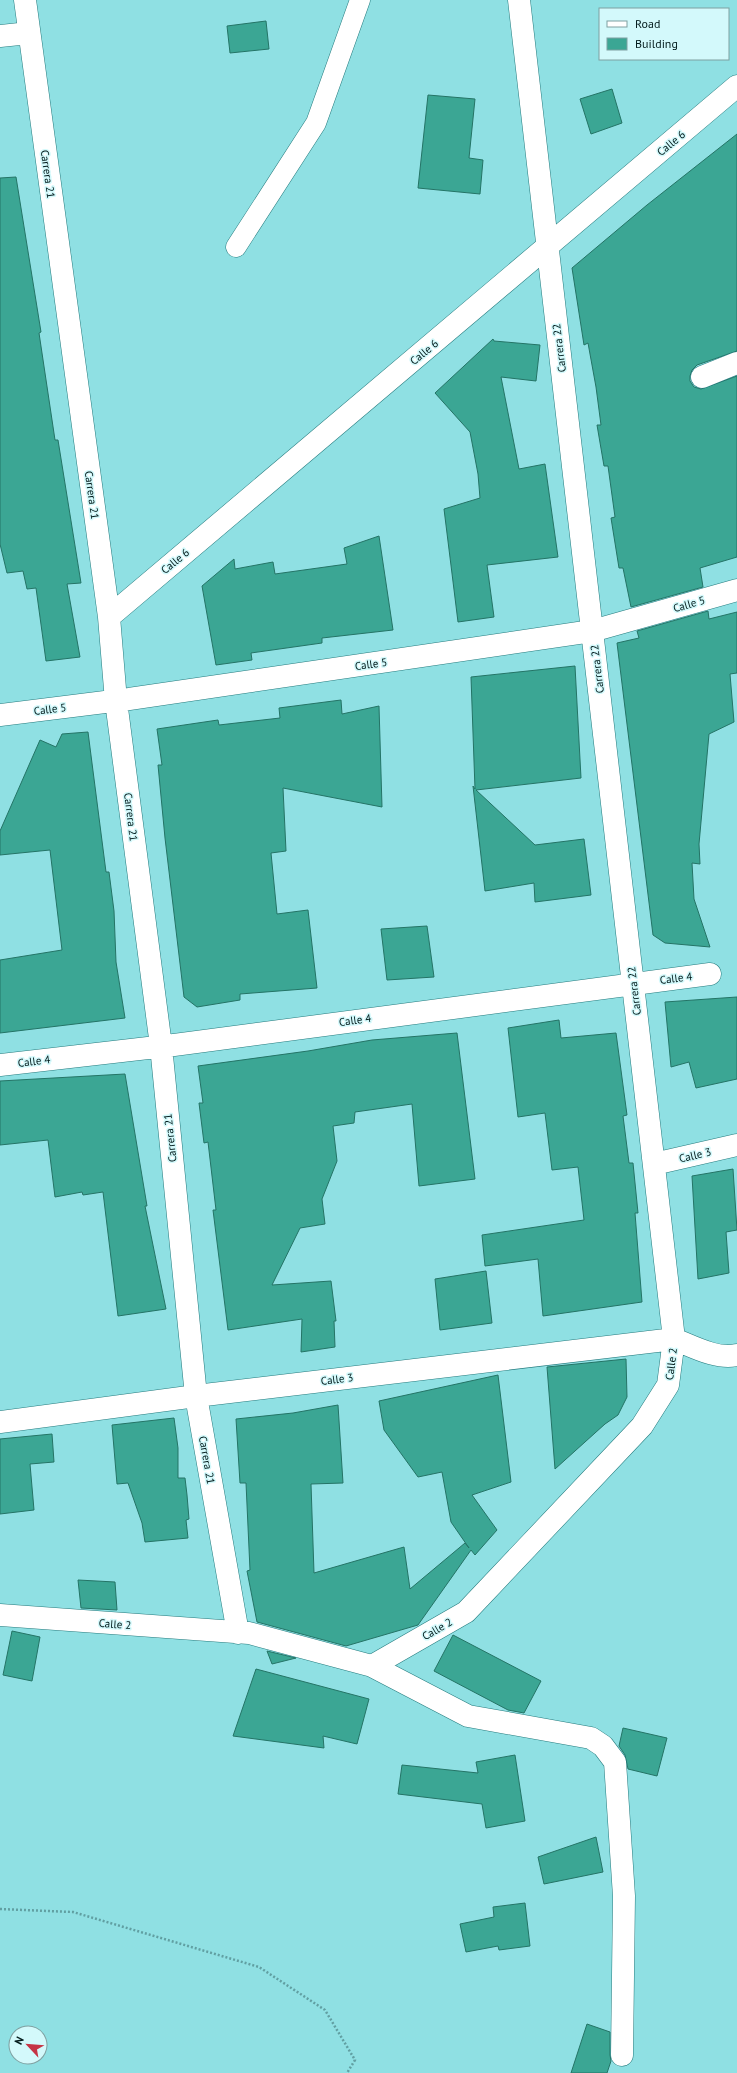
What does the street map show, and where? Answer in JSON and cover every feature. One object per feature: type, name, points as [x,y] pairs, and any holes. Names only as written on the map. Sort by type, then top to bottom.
[{"type":"street","name":"Carrera 21","points":[[25,0],[109,617],[116,700],[161,1046],[196,1396],[238,1633]]},
{"type":"street","name":"Carrera 22","points":[[519,0],[674,1339]]},
{"type":"street","points":[[0,36],[29,32]]},
{"type":"street","name":"Calle 6","points":[[109,617],[548,248],[737,86]]},
{"type":"street","points":[[702,377],[737,363]]},
{"type":"street","name":"Calle 5","points":[[0,715],[116,700],[592,631],[737,590]]},
{"type":"street","name":"Calle 4","points":[[0,1065],[161,1046],[710,974]]},
{"type":"street","name":"Calle 3","points":[[654,1164],[737,1145]]},
{"type":"street","name":"Calle 3","points":[[0,1422],[196,1396],[674,1339]]},
{"type":"street","name":"Calle 2","points":[[0,1615],[249,1633],[372,1666],[466,1612],[642,1426],[668,1385],[674,1339],[706,1352],[730,1357],[737,1355]]},
{"type":"street","points":[[372,1666],[468,1716],[591,1738],[603,1746],[615,1762],[624,1896],[622,2056]]},
{"type":"lane","points":[[236,247],[316,123],[360,0]]},
{"type":"path","points":[[0,1909],[73,1912],[259,1968],[325,2010],[355,2060],[347,2073]]},
{"type":"building","points":[[266,21],[269,49],[230,53],[227,26]]},
{"type":"building","points":[[612,89],[622,123],[591,134],[580,99]]},
{"type":"building","points":[[428,95],[475,99],[469,158],[483,160],[480,194],[418,188]]},
{"type":"building","points":[[737,134],[737,351],[697,365],[692,370],[690,381],[694,387],[701,389],[737,376],[737,557],[700,568],[703,587],[631,607],[623,568],[619,568],[611,518],[615,517],[608,466],[604,466],[597,425],[601,425],[596,387],[588,343],[584,345],[572,268],[647,205]]},
{"type":"building","points":[[16,177],[41,332],[39,333],[55,440],[58,440],[81,583],[67,584],[80,657],[46,661],[36,588],[27,589],[23,571],[7,573],[0,544],[0,178]]},
{"type":"building","points":[[493,339],[494,341],[540,345],[536,381],[501,377],[519,469],[545,464],[558,557],[487,565],[494,617],[458,622],[444,509],[480,498],[478,474],[470,432],[435,393]]},
{"type":"building","points":[[379,536],[393,630],[322,638],[322,643],[251,653],[252,660],[216,665],[202,586],[234,559],[235,569],[273,562],[275,574],[347,564],[344,548]]},
{"type":"building","points":[[708,611],[709,619],[737,612],[737,673],[730,674],[734,722],[709,734],[699,844],[700,864],[692,863],[694,899],[710,947],[665,943],[653,935],[617,643],[639,638],[637,631]]},
{"type":"building","points":[[575,666],[581,778],[476,790],[535,845],[584,839],[591,895],[535,902],[534,883],[485,891],[473,786],[475,789],[471,677]]},
{"type":"building","points":[[341,700],[342,714],[379,706],[382,807],[283,788],[286,851],[271,853],[277,914],[308,910],[317,988],[240,994],[240,1000],[197,1007],[184,997],[165,838],[158,765],[162,765],[157,729],[218,720],[219,725],[280,718],[279,708]]},
{"type":"building","points":[[88,732],[106,872],[109,872],[114,911],[116,962],[125,1018],[0,1033],[0,960],[62,950],[50,850],[0,855],[0,831],[40,740],[56,747],[62,734]]},
{"type":"building","points":[[427,926],[434,977],[387,980],[381,929]]},
{"type":"building","points":[[737,997],[737,1079],[696,1088],[689,1062],[671,1067],[665,1002]]},
{"type":"building","points":[[559,1020],[561,1038],[616,1033],[627,1115],[623,1116],[629,1163],[633,1163],[638,1213],[635,1213],[642,1302],[543,1316],[538,1259],[485,1266],[482,1235],[584,1220],[578,1167],[552,1170],[545,1113],[518,1117],[508,1028]]},
{"type":"building","points":[[457,1033],[475,1179],[419,1186],[412,1104],[355,1112],[354,1123],[333,1126],[337,1161],[322,1199],[325,1224],[300,1228],[272,1285],[331,1281],[336,1321],[334,1321],[335,1347],[301,1352],[302,1319],[228,1330],[213,1210],[216,1210],[208,1142],[204,1143],[199,1103],[203,1103],[198,1066],[308,1051],[372,1040]]},
{"type":"building","points":[[125,1074],[147,1206],[145,1206],[166,1309],[118,1316],[103,1192],[83,1195],[82,1192],[55,1197],[48,1140],[0,1145],[0,1081]]},
{"type":"building","points":[[733,1169],[737,1230],[726,1232],[729,1273],[698,1279],[692,1176]]},
{"type":"building","points":[[486,1271],[492,1323],[440,1330],[435,1279]]},
{"type":"building","points":[[626,1359],[627,1397],[618,1415],[605,1424],[555,1469],[547,1367]]},
{"type":"building","points":[[498,1375],[511,1482],[472,1495],[497,1530],[475,1555],[471,1550],[418,1625],[346,1646],[257,1622],[247,1571],[250,1570],[246,1483],[240,1483],[236,1419],[293,1413],[338,1405],[343,1483],[311,1484],[314,1573],[404,1547],[410,1589],[465,1543],[469,1548],[451,1522],[442,1472],[418,1477],[384,1430],[379,1401]]},
{"type":"building","points":[[174,1418],[178,1448],[178,1478],[185,1478],[187,1495],[189,1519],[186,1520],[188,1538],[145,1542],[142,1523],[128,1483],[117,1484],[112,1425]]},
{"type":"building","points":[[52,1434],[54,1462],[30,1464],[34,1510],[0,1514],[0,1439]]},
{"type":"building","points":[[78,1580],[115,1582],[117,1610],[81,1608]]},
{"type":"building","points":[[12,1631],[40,1637],[32,1681],[3,1675]]},
{"type":"building","points":[[453,1635],[541,1681],[524,1713],[508,1710],[434,1671]]},
{"type":"building","points":[[267,1651],[296,1658],[272,1664]]},
{"type":"building","points":[[256,1669],[369,1699],[357,1744],[323,1736],[324,1748],[233,1736]]},
{"type":"building","points":[[623,1728],[667,1738],[657,1776],[628,1769],[625,1755],[619,1746]]},
{"type":"building","points":[[515,1755],[525,1821],[486,1828],[482,1804],[398,1794],[402,1765],[478,1773],[476,1762]]},
{"type":"building","points":[[596,1837],[603,1872],[544,1884],[538,1857]]},
{"type":"building","points":[[525,1903],[530,1946],[499,1950],[498,1946],[466,1952],[460,1924],[494,1917],[493,1907]]},
{"type":"building","points":[[587,2024],[610,2032],[611,2061],[607,2073],[571,2073]]}]
